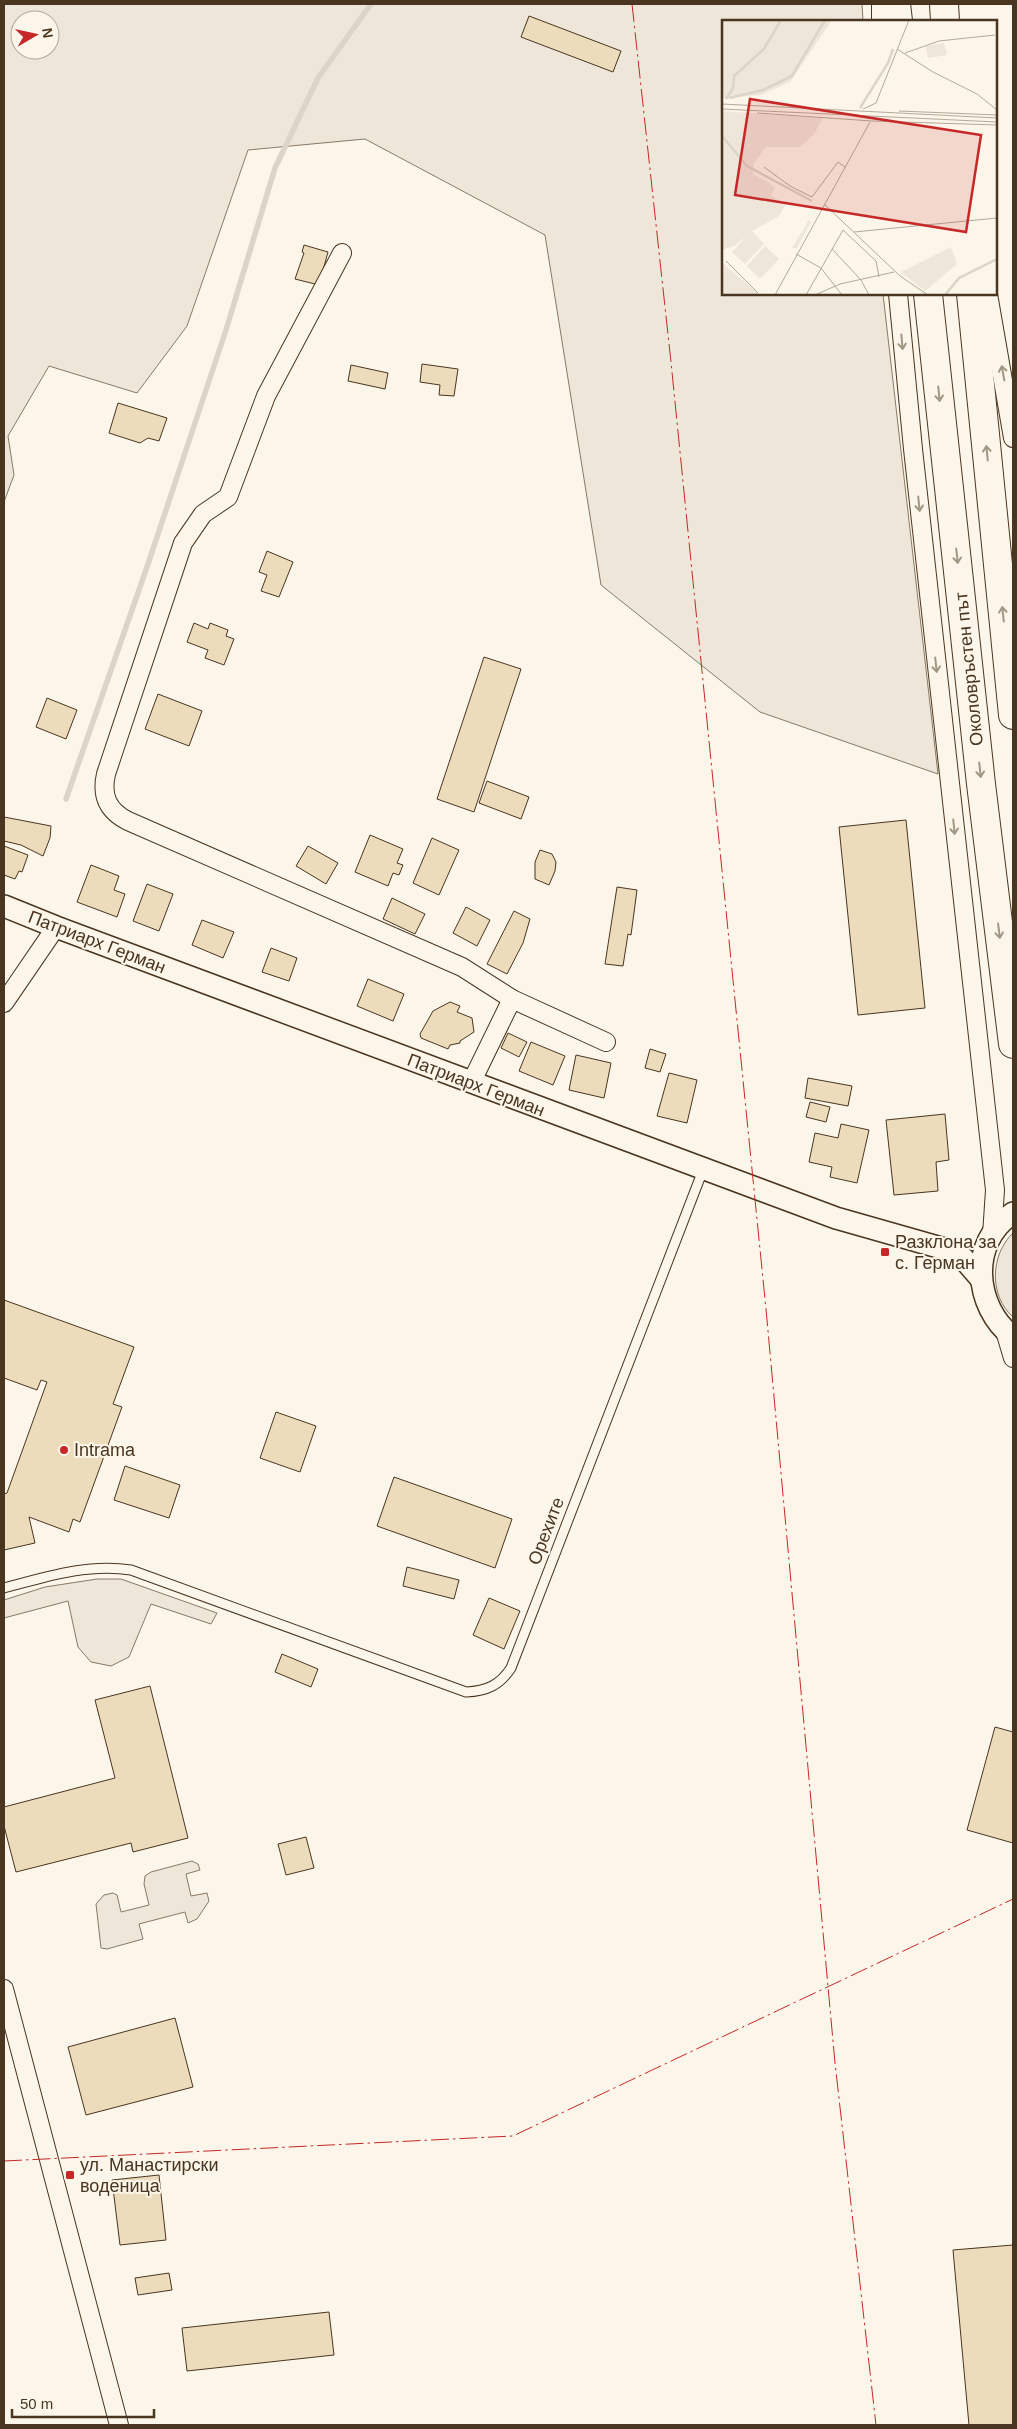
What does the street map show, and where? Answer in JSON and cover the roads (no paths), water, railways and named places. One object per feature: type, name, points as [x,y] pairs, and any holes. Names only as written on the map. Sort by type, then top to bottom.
[{"type":"highway","points":[[896,4],[898,20]]},
{"type":"highway","points":[[945,4],[947,20]]},
{"type":"highway","name":"Околовръстен път","points":[[928,295],[981,784],[1013,1044]]},
{"type":"highway","points":[[971,295],[1013,715]]},
{"type":"street","points":[[881,4],[881,20]]},
{"type":"street","points":[[342,254],[266,396],[228,497],[203,514],[183,543],[106,774],[105,796],[110,807],[128,821],[462,967],[512,999],[606,1042]]},
{"type":"street","points":[[898,295],[912,449],[995,1190],[990,1238],[982,1260],[981,1280],[988,1306],[1009,1334],[1013,1358]]},
{"type":"street","points":[[988,295],[1013,438]]},
{"type":"street","name":"Патриарх Герман","points":[[4,906],[704,1170],[836,1218],[952,1251],[963,1258],[981,1280]]},
{"type":"street","points":[[4,1003],[56,927]]},
{"type":"street","points":[[471,1083],[512,999]]},
{"type":"street","points":[[990,1238],[1013,1213]]},
{"type":"street","name":"Патриарх Герман","points":[[952,1251],[980,1246],[990,1238]]},
{"type":"street","points":[[4,1989],[120,2425]]},
{"type":"lane","name":"Орехите","points":[[4,1588],[85,1570],[115,1568],[131,1570],[466,1692],[480,1692],[492,1687],[505,1678],[511,1668],[704,1170]]},
{"type":"waterway","points":[[66,799],[147,567],[226,330],[275,168],[318,78],[371,4]]},
{"type":"place","name":"Разклона за с. Герман","points":[[885,1252]]},
{"type":"place","name":"Intrama","points":[[64,1450]]},
{"type":"place","name":"ул. Манастирски воденица","points":[[70,2175]]}]
